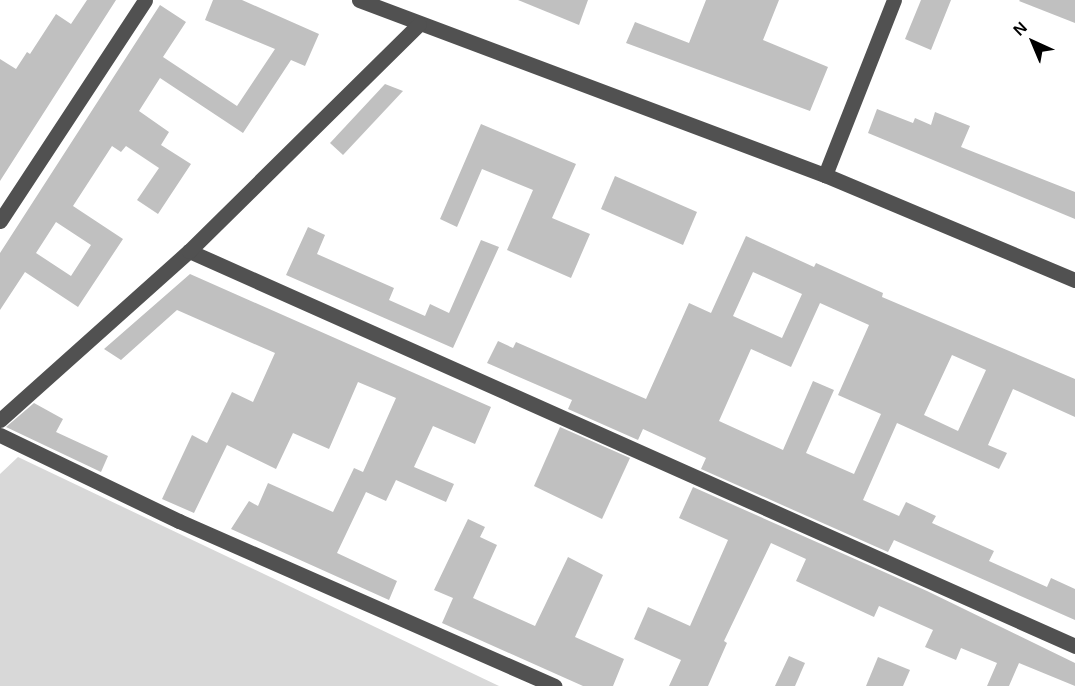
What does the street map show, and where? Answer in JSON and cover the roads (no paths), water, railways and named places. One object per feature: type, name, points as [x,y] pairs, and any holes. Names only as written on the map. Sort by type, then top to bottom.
[{"type":"street","points":[[0,221],[145,0]]},
{"type":"street","points":[[359,0],[825,175],[1075,280]]},
{"type":"street","points":[[825,175],[894,0]]},
{"type":"street","points":[[0,420],[189,250],[419,24]]},
{"type":"street","points":[[189,250],[1075,646]]},
{"type":"street","points":[[0,435],[179,521],[554,686]]}]
